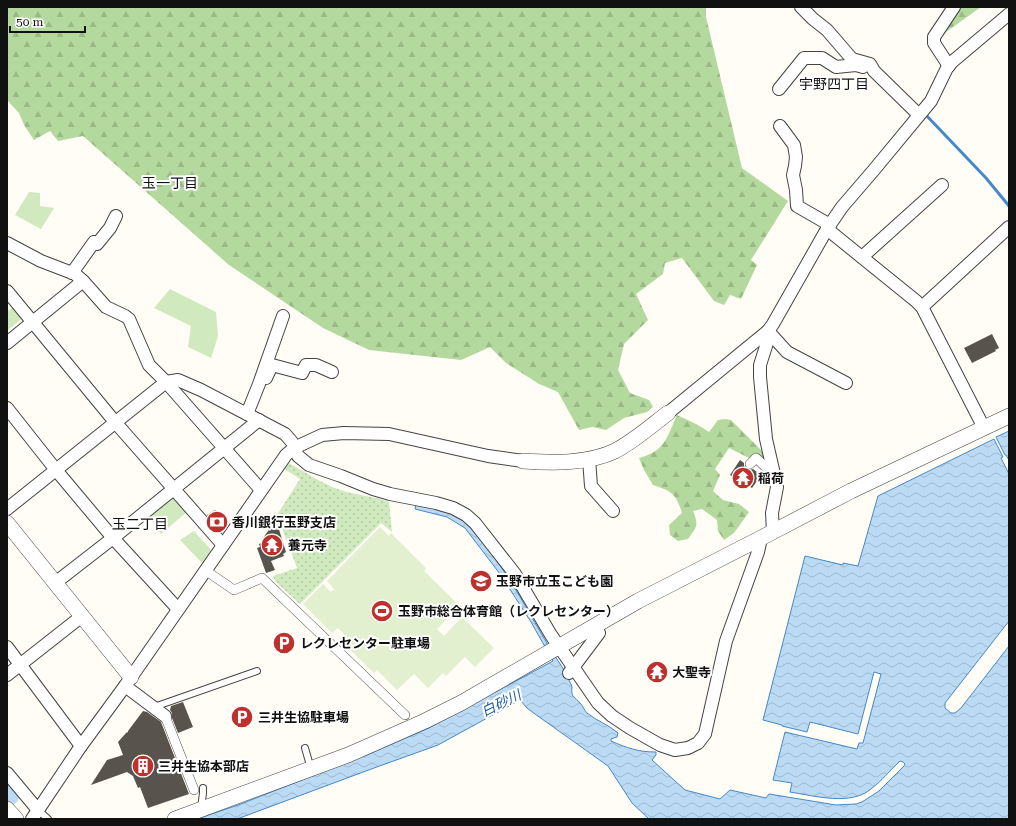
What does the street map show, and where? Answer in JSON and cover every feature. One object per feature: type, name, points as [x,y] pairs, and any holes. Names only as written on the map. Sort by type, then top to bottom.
[{"type":"street","points":[[801,7],[813,19],[828,30],[852,58],[870,64],[874,71],[919,115]]},
{"type":"street","points":[[949,66],[934,43],[934,37],[954,7]]},
{"type":"street","points":[[7,773],[35,815],[81,746],[128,682],[261,490],[286,455],[294,448],[322,435],[344,433],[389,434],[488,456],[551,463],[589,459],[614,451],[630,442],[668,413],[768,331],[828,227],[842,207],[931,101],[952,62],[1009,14]]},
{"type":"street","points":[[779,89],[804,58],[822,58],[836,67],[856,65],[874,71]]},
{"type":"street","points":[[780,126],[794,144],[796,158],[793,175],[797,206],[828,227],[916,301],[922,308],[984,428]]},
{"type":"street","points":[[862,257],[942,185]]},
{"type":"street","points":[[72,273],[94,242],[97,244],[110,228],[116,216]]},
{"type":"street","points":[[922,308],[1009,227]]},
{"type":"street","points":[[7,243],[41,261],[75,274],[106,307],[129,319],[149,365],[166,382],[261,490]]},
{"type":"street","points":[[7,343],[83,281]]},
{"type":"street","points":[[7,291],[115,422],[223,545]]},
{"type":"street","points":[[247,414],[283,316]]},
{"type":"street","points":[[768,331],[787,352],[846,383]]},
{"type":"street","points":[[7,509],[166,382],[178,380],[201,390],[285,434],[292,442],[298,456],[309,465],[390,494],[454,508],[466,516],[475,523],[515,574],[553,650],[598,703],[612,716],[660,745],[675,750],[688,748],[698,743],[705,734],[726,641],[758,552],[767,535],[777,487],[766,439],[760,377],[760,365],[767,343],[768,331]]},
{"type":"street","points":[[261,378],[266,379],[272,365],[302,373],[306,365],[316,366],[332,372]]},
{"type":"street","points":[[7,408],[56,470],[113,538],[178,609]]},
{"type":"street","points":[[175,819],[200,815],[425,722],[461,703],[638,601],[851,491],[1009,416]]},
{"type":"street","points":[[56,583],[259,420]]},
{"type":"street","points":[[750,464],[756,458],[774,475]]},
{"type":"street","points":[[589,459],[591,486],[613,511]]},
{"type":"street","points":[[7,523],[82,616],[128,682],[165,716],[199,789]]},
{"type":"street","points":[[206,570],[234,590],[262,578],[405,714]]},
{"type":"street","points":[[7,675],[82,616]]},
{"type":"street","points":[[571,670],[599,633],[595,625]]},
{"type":"street","points":[[7,647],[81,746]]},
{"type":"street","points":[[7,808],[16,819]]},
{"type":"lane","points":[[154,707],[257,671]]},
{"type":"lane","points":[[305,748],[311,769]]},
{"type":"lane","points":[[199,789],[203,793],[200,815]]},
{"type":"lane","points":[[35,815],[48,819]]},
{"type":"green space","points":[[7,7],[706,7],[706,17],[742,168],[788,201],[751,260],[757,265],[741,299],[730,295],[724,305],[714,301],[682,258],[665,263],[663,274],[636,294],[648,320],[624,344],[618,370],[630,393],[649,400],[653,407],[647,412],[624,418],[606,430],[592,427],[579,430],[558,392],[539,384],[506,363],[490,347],[461,360],[369,350],[323,328],[229,265],[83,136],[58,141],[50,131],[34,140],[24,125],[19,113],[7,100]]},
{"type":"green space","points":[[959,7],[981,7],[946,32],[939,35]]},
{"type":"green space","points":[[29,192],[40,193],[40,206],[54,208],[41,229],[15,215]]},
{"type":"green space","points":[[170,289],[216,312],[218,336],[211,358],[188,347],[191,326],[154,308]]},
{"type":"green space","points":[[14,307],[21,319],[7,331],[7,311]]},
{"type":"green space","points":[[677,415],[709,432],[718,420],[731,420],[766,455],[768,465],[751,459],[729,448],[715,469],[720,475],[713,491],[723,500],[739,504],[749,512],[734,533],[724,540],[718,531],[717,520],[702,509],[693,511],[696,526],[688,539],[678,541],[670,535],[669,525],[682,513],[680,506],[675,497],[669,491],[653,485],[639,458],[654,452],[664,443]]},
{"type":"green space","points":[[287,462],[320,481],[340,490],[389,502],[392,532],[381,523],[300,604],[275,581],[273,576],[297,568],[277,515],[300,479],[283,468]]},
{"type":"green space","points":[[174,494],[188,511],[161,534],[148,515]]},
{"type":"green space","name":"玉野市総合体育館（レクレセンター）","points":[[380,527],[389,536],[391,533],[426,568],[424,571],[460,606],[437,629],[444,636],[462,617],[494,648],[475,667],[465,657],[446,676],[443,673],[428,688],[414,674],[397,690],[377,670],[374,673],[339,639],[344,634],[338,628],[332,633],[303,604],[323,584],[331,592],[334,589],[327,581]]},
{"type":"green space","points":[[194,531],[211,550],[203,564],[180,540]]},
{"type":"water","points":[[1009,431],[1009,460],[996,437]]},
{"type":"water","points":[[994,439],[1009,474],[1009,621],[945,703],[945,708],[951,713],[955,713],[961,708],[1009,646],[1009,819],[649,819],[632,803],[608,766],[527,708],[520,700],[438,745],[237,819],[197,819],[238,805],[369,754],[429,728],[553,661],[531,622],[500,574],[465,528],[447,517],[415,509],[416,504],[444,511],[463,520],[484,544],[506,574],[564,670],[572,687],[573,696],[587,713],[618,733],[617,737],[611,739],[611,741],[633,749],[656,752],[656,755],[652,760],[685,790],[720,799],[730,790],[766,798],[769,794],[836,805],[856,804],[862,802],[879,791],[905,764],[900,761],[879,783],[863,794],[853,797],[832,798],[790,792],[792,783],[773,780],[785,732],[857,749],[859,743],[863,743],[881,674],[874,672],[858,734],[810,722],[807,732],[763,720],[805,556],[843,565],[843,563],[858,566],[878,496]]},
{"type":"building","points":[[992,334],[999,348],[972,363],[964,348]]},
{"type":"building","points":[[740,460],[744,463],[746,468],[749,470],[753,469],[761,475],[752,488],[730,475]]},
{"type":"building","name":"香川銀行玉野支店","points":[[215,510],[228,525],[222,533],[207,515]]},
{"type":"building","name":"養元寺","points":[[276,520],[286,552],[283,554],[284,556],[271,561],[275,570],[266,573],[257,548],[260,547],[259,544],[264,542],[263,538]]},
{"type":"building","points":[[183,702],[193,727],[178,733],[170,710],[171,706]]},
{"type":"building","name":"三井生協本部店","points":[[143,711],[147,712],[161,722],[189,794],[148,808],[140,787],[138,788],[133,776],[127,772],[91,785],[107,760],[123,755],[118,742],[128,732]]},
{"type":"waterway","points":[[925,114],[986,178],[1009,206]]},
{"type":"waterway","name":"白砂川","points":[[7,792],[10,796]]},
{"type":"place","name":"稲荷","points":[[743,478]]},
{"type":"place","name":"香川銀行玉野支店","points":[[217,522]]},
{"type":"place","name":"養元寺","points":[[272,545]]},
{"type":"place","name":"玉野市立玉こども園","points":[[481,581]]},
{"type":"place","name":"玉野市総合体育館（レクレセンター）","points":[[382,611]]},
{"type":"place","name":"レクレセンター駐車場","points":[[284,643]]},
{"type":"place","name":"大聖寺","points":[[657,672]]},
{"type":"place","name":"三井生協駐車場","points":[[242,717]]},
{"type":"place","name":"三井生協本部店","points":[[143,766]]},
{"type":"district","name":"宇野四丁目","points":[[834,84]]},
{"type":"district","name":"玉一丁目","points":[[170,183]]},
{"type":"district","name":"玉二丁目","points":[[140,524]]}]
